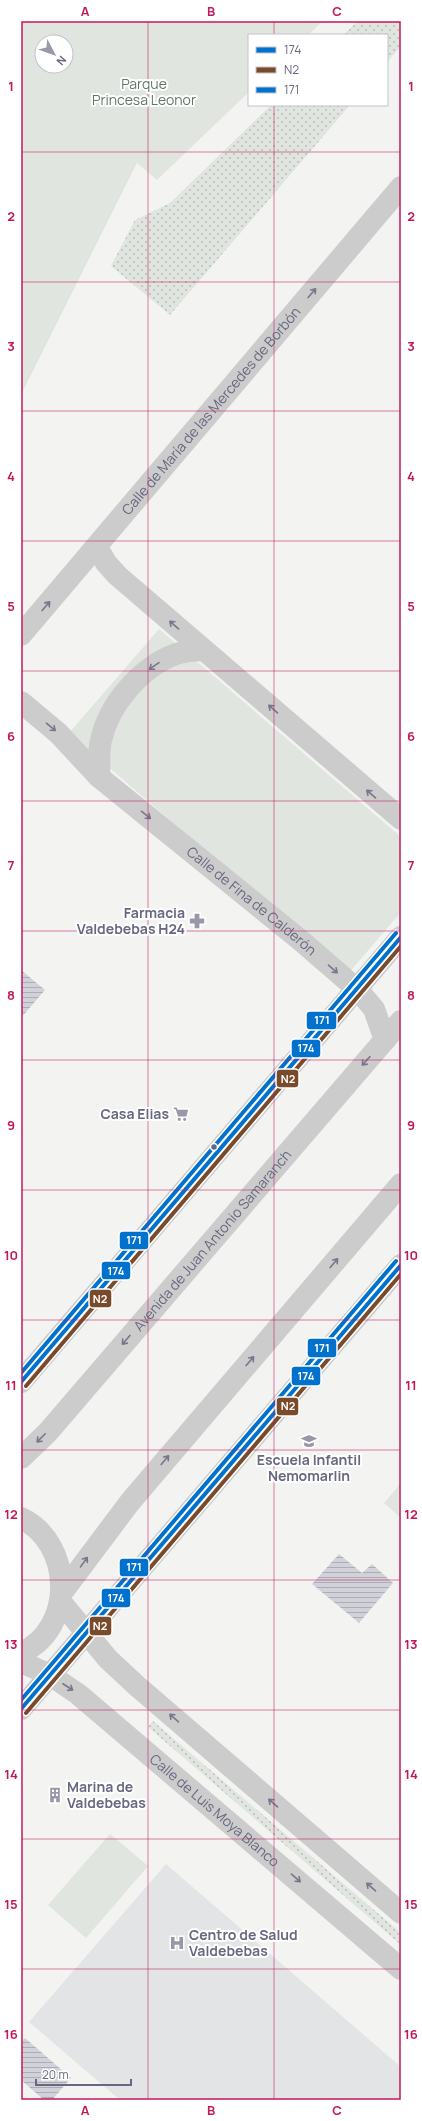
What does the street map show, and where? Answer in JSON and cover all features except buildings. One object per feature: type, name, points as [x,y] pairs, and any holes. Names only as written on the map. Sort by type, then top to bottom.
[{"type":"street","name":"Calle de María de las Mercedes de Borbón","points":[[21,635],[401,187]]},
{"type":"street","points":[[97,547],[106,563],[118,576],[401,819]]},
{"type":"street","points":[[99,777],[101,740],[111,715],[125,692],[155,665],[176,653],[203,650]]},
{"type":"street","name":"Calle de Fina de Calderón","points":[[21,702],[58,733],[99,777],[299,939],[358,990],[374,1009],[385,1040]]},
{"type":"street","points":[[21,1382],[358,990],[401,937]]},
{"type":"street","name":"Avenida de Juan Antonio Samaranch","points":[[21,1458],[52,1428],[401,1021]]},
{"type":"street","points":[[61,1597],[130,1502],[401,1184]]},
{"type":"street","points":[[21,1709],[401,1265]]},
{"type":"street","points":[[21,1518],[38,1530],[53,1550],[60,1569],[61,1597],[56,1616],[42,1637],[21,1653]]},
{"type":"street","points":[[61,1597],[108,1660],[401,1912]]},
{"type":"street","name":"Calle de Luis Moya Blanco","points":[[21,1662],[50,1675],[78,1694],[125,1732],[401,1968]]},
{"type":"shaded area","points":[[21,970],[45,990],[21,1018]]},
{"type":"shaded area","points":[[339,1554],[362,1573],[372,1564],[393,1583],[359,1623],[312,1584]]},
{"type":"shaded area","name":"Centro de Salud Valdebebas","points":[[166,1864],[401,2067],[401,2100],[120,2100],[29,2022]]},
{"type":"shaded area","points":[[25,2038],[71,2078],[52,2100],[44,2100],[21,2080],[21,2042]]},
{"type":"green space","name":"Parque Princesa Leonor","points":[[21,21],[323,21],[309,34],[248,34],[248,93],[157,180],[137,163],[21,395]]},
{"type":"green space","points":[[358,21],[401,21],[401,46],[388,61],[388,34],[344,34]]},
{"type":"green space","points":[[270,106],[349,106],[170,315],[111,266],[135,220],[170,203]]},
{"type":"green space","points":[[159,629],[401,837],[401,912],[348,974],[69,733]]},
{"type":"green space","points":[[401,1483],[401,1518],[384,1503]]},
{"type":"green space","points":[[153,1721],[401,1933],[401,1945],[148,1727]]},
{"type":"green space","points":[[110,1834],[148,1866],[86,1938],[48,1905]]},
{"type":"transit line","name":"171","points":[[21,1373],[396,933]]},
{"type":"transit line","name":"174","points":[[21,1382],[401,937]]},
{"type":"transit line","name":"N2","points":[[26,1386],[401,946]]},
{"type":"transit line","name":"171","points":[[21,1700],[396,1261]]},
{"type":"transit line","name":"174","points":[[21,1709],[401,1265]]},
{"type":"transit line","name":"N2","points":[[26,1713],[401,1274]]},
{"type":"place","name":"Farmacia Valdebebas H24","points":[[197,921]]},
{"type":"place","name":"Casa Elias","points":[[181,1114]]},
{"type":"place","name":"Escuela Infantil Nemomarlin","points":[[309,1441]]},
{"type":"place","name":"Marina de Valdebebas","points":[[55,1795]]},
{"type":"place","name":"Centro de Salud Valdebebas","points":[[177,1943]]}]
